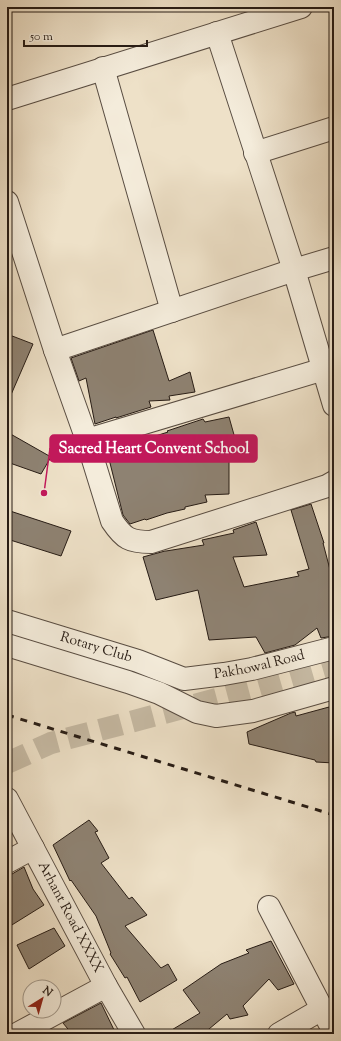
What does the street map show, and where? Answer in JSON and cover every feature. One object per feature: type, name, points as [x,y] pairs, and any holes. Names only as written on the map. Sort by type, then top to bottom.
[{"type":"street","points":[[7,99],[301,7]]},
{"type":"street","points":[[218,33],[255,153],[294,270],[334,405]]},
{"type":"street","points":[[103,68],[172,311]]},
{"type":"street","points":[[255,153],[334,128]]},
{"type":"street","points":[[7,202],[112,521],[120,532],[129,539],[140,542],[152,542],[327,486],[334,482]]},
{"type":"street","points":[[55,350],[334,258]]},
{"type":"street","points":[[86,440],[324,369]]},
{"type":"street","name":"Rotary Club","points":[[7,621],[138,661],[184,679]]},
{"type":"street","points":[[7,646],[128,682],[158,693],[197,712],[216,716],[253,711],[334,688]]},
{"type":"street","name":"Pakhowal Road","points":[[184,679],[252,669],[334,648]]},
{"type":"street","points":[[128,682],[138,661]]},
{"type":"street","name":"Arhant Road XXXX","points":[[7,800],[106,986],[134,1034]]},
{"type":"street","points":[[7,862],[33,848]]},
{"type":"street","points":[[269,907],[334,1032]]},
{"type":"street","points":[[17,1034],[106,986]]},
{"type":"street","points":[[280,1034],[322,1009]]},
{"type":"building","points":[[153,330],[169,381],[190,372],[195,392],[169,396],[170,400],[149,401],[151,407],[95,424],[86,378],[79,381],[71,358]]},
{"type":"building","points":[[7,334],[33,344],[7,404]]},
{"type":"building","points":[[229,417],[238,449],[229,452],[229,494],[205,495],[207,502],[185,507],[185,509],[130,524],[123,515],[108,455],[126,451],[124,446],[203,419],[205,422]]},
{"type":"building","points":[[7,432],[51,457],[41,474],[7,462]]},
{"type":"building","points":[[311,504],[324,543],[334,585],[334,636],[321,638],[317,628],[295,645],[265,653],[256,637],[209,640],[198,590],[156,600],[143,557],[165,551],[204,545],[202,540],[234,533],[233,530],[256,522],[267,555],[233,557],[244,587],[299,576],[297,572],[309,569],[291,510]]},
{"type":"building","points":[[7,510],[71,531],[61,556],[7,539]]},
{"type":"building","points":[[329,707],[334,724],[334,763],[316,762],[315,760],[249,744],[247,732],[291,713],[295,712],[296,716]]},
{"type":"building","points":[[89,820],[98,831],[95,832],[109,858],[101,863],[129,899],[132,897],[147,915],[125,926],[161,968],[168,964],[177,980],[140,1002],[127,977],[125,978],[110,954],[111,953],[96,916],[71,880],[70,881],[53,845]]},
{"type":"building","points":[[24,867],[33,889],[44,905],[7,928],[7,877]]},
{"type":"building","points":[[54,928],[65,946],[29,969],[17,945]]},
{"type":"building","points":[[271,941],[294,984],[278,990],[269,979],[243,1006],[248,1015],[230,1019],[227,1014],[203,1034],[165,1034],[200,1013],[183,990],[221,964],[249,953],[246,950]]},
{"type":"building","points":[[101,1003],[116,1034],[72,1034],[63,1023]]},
{"type":"tunnel","points":[[7,763],[51,743],[258,688],[334,666]]},
{"type":"railway","points":[[7,715],[334,815]]},
{"type":"place","name":"Sacred Heart Convent School","points":[[44,493]]}]
